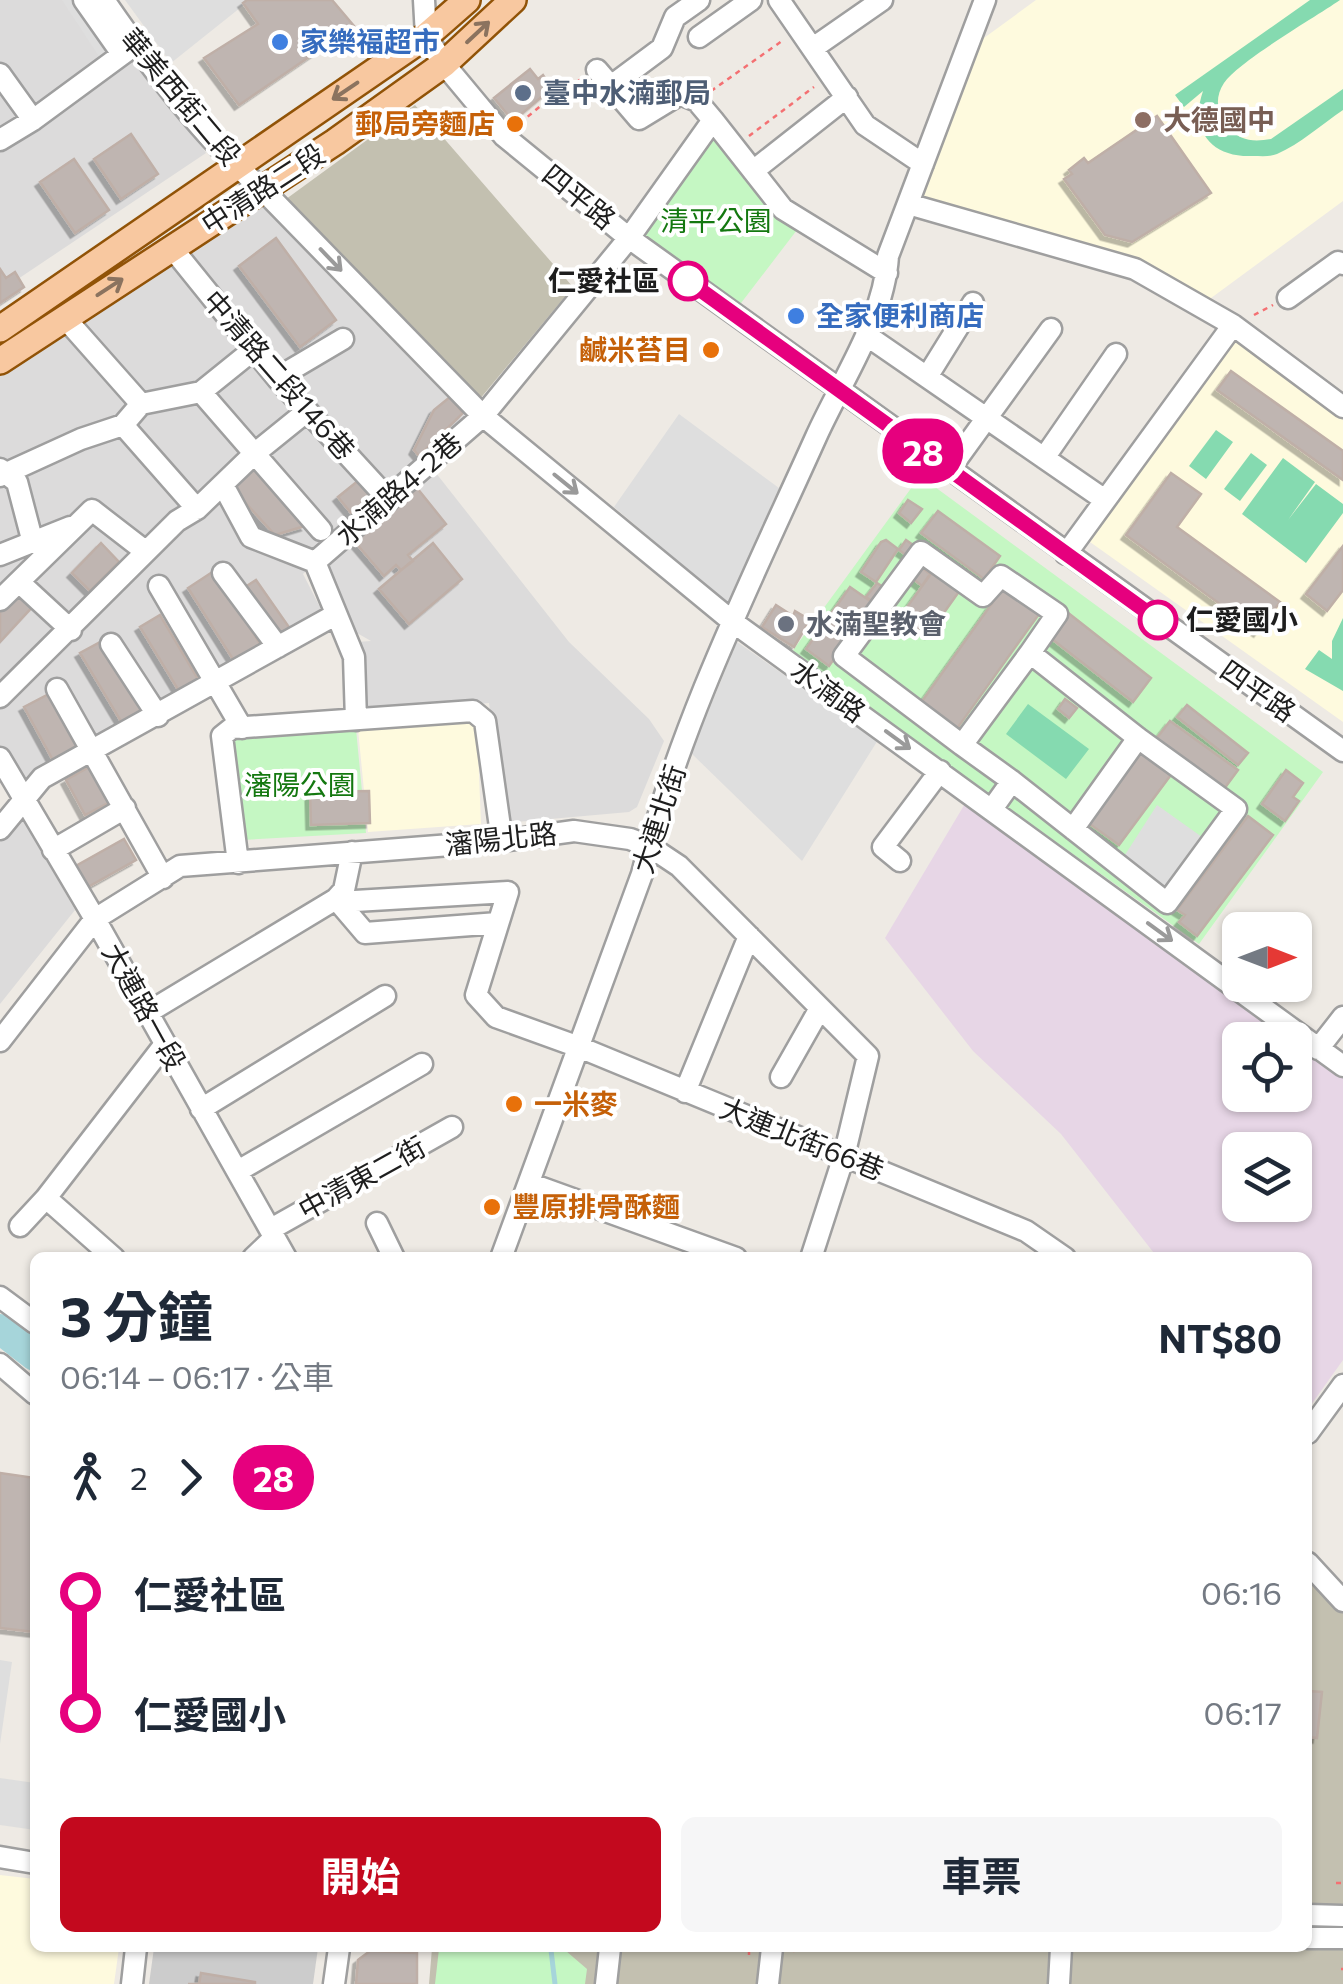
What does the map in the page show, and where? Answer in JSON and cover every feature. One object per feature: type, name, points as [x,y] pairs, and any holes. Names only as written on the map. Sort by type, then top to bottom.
[{"type":"main road","name":"中清路二段","points":[[0,328],[426,36],[467,0]]},
{"type":"main road","name":"中清路二段","points":[[0,362],[263,190],[444,64],[513,0]]},
{"type":"street","points":[[0,140],[128,49],[84,0]]},
{"type":"street","name":"華美西街二段","points":[[104,0],[128,49],[263,190]]},
{"type":"street","points":[[424,0],[426,36]]},
{"type":"street","points":[[611,86],[662,48],[675,18],[699,0]]},
{"type":"street","points":[[699,37],[751,0]]},
{"type":"street","points":[[779,0],[865,126],[923,164]]},
{"type":"street","points":[[813,48],[882,0]]},
{"type":"street","name":"大連北街","points":[[504,1251],[531,1184],[658,812],[733,622],[884,297],[888,264],[908,204],[985,0]]},
{"type":"street","name":"四平路","points":[[426,36],[444,64],[504,136],[629,238],[1343,751]]},
{"type":"street","points":[[597,70],[639,118],[680,94],[698,101],[783,210],[888,264]]},
{"type":"street","points":[[0,74],[33,120]]},
{"type":"street","points":[[753,171],[847,97]]},
{"type":"street","name":"水湳路4-2巷","points":[[315,562],[483,416],[629,238],[712,120]]},
{"type":"street","name":"水湳路","points":[[263,190],[483,416],[733,622],[1343,1066]]},
{"type":"street","points":[[908,204],[1135,269],[1233,325],[1343,407]]},
{"type":"street","name":"中清路二段146巷","points":[[172,248],[306,412],[389,500]]},
{"type":"street","points":[[1288,298],[1338,262],[1343,264]]},
{"type":"street","points":[[926,377],[973,303]]},
{"type":"street","points":[[64,317],[141,404]]},
{"type":"street","points":[[1066,554],[1233,325]]},
{"type":"street","points":[[948,470],[1051,329]]},
{"type":"street","points":[[866,335],[1106,500]]},
{"type":"street","points":[[277,378],[343,339]]},
{"type":"street","points":[[2,473],[123,425],[141,404],[201,392],[254,350]]},
{"type":"street","points":[[1044,458],[1116,354]]},
{"type":"street","points":[[201,392],[320,530]]},
{"type":"street","points":[[0,697],[177,521],[197,509],[254,454],[306,412]]},
{"type":"street","points":[[123,425],[197,509]]},
{"type":"street","points":[[2,473],[17,482],[33,543]]},
{"type":"street","points":[[223,485],[251,537],[315,562],[354,657],[356,720]]},
{"type":"street","points":[[0,600],[92,510],[145,552]]},
{"type":"street","points":[[0,555],[80,522]]},
{"type":"street","points":[[962,744],[1057,614],[1000,576],[983,596],[921,552],[844,656],[1167,903],[1236,809],[1030,653]]},
{"type":"street","points":[[223,573],[278,647]]},
{"type":"street","points":[[19,582],[71,630]]},
{"type":"street","points":[[159,586],[242,728]]},
{"type":"street","points":[[0,829],[42,778],[334,614]]},
{"type":"street","points":[[111,644],[158,716]]},
{"type":"street","points":[[57,689],[163,878]]},
{"type":"street","points":[[238,863],[222,736],[232,728],[474,711],[485,720],[502,841]]},
{"type":"street","points":[[1073,829],[1138,738]]},
{"type":"street","name":"大連路一段","points":[[0,758],[283,1252]]},
{"type":"street","points":[[900,861],[883,847],[940,771]]},
{"type":"street","points":[[992,809],[1012,781]]},
{"type":"street","points":[[53,850],[125,808]]},
{"type":"street","name":"瀋陽北路","points":[[95,919],[180,866],[502,841],[574,831],[620,836],[649,846]]},
{"type":"street","points":[[649,846],[679,866],[868,1056],[844,1156],[813,1252]]},
{"type":"street","points":[[147,1013],[337,900],[344,890],[352,852]]},
{"type":"street","points":[[508,892],[498,924],[365,933],[337,900],[508,892]]},
{"type":"street","points":[[0,1041],[95,919]]},
{"type":"street","name":"大連北街66巷","points":[[498,924],[476,995],[496,1017],[579,1047],[1026,1231],[1056,1252]]},
{"type":"street","points":[[685,1092],[749,936]]},
{"type":"street","points":[[201,1109],[385,996]]},
{"type":"street","points":[[780,1078],[819,1010]]},
{"type":"street","points":[[1318,1049],[1343,1017]]},
{"type":"street","points":[[20,1226],[165,1044]]},
{"type":"street","points":[[238,1171],[422,1064]]},
{"type":"street","name":"中清東二街","points":[[257,1252],[272,1233],[452,1127]]},
{"type":"street","points":[[531,1184],[719,1252]]},
{"type":"street","points":[[46,1198],[107,1252]]},
{"type":"street","points":[[377,1223],[391,1252]]},
{"type":"street","points":[[0,1297],[30,1318]]},
{"type":"street","points":[[0,1364],[30,1390]]},
{"type":"street","points":[[1312,1429],[1343,1386]]},
{"type":"street","points":[[1312,1567],[1343,1600]]},
{"type":"street","points":[[0,1857],[30,1862]]},
{"type":"street","points":[[1312,1915],[1343,1916]]},
{"type":"street","points":[[1312,1938],[1343,1938]]},
{"type":"street","points":[[132,1984],[136,1952]]},
{"type":"street","points":[[334,1984],[338,1952]]},
{"type":"street","points":[[606,1984],[610,1952]]},
{"type":"street","points":[[768,1984],[784,1952]]},
{"type":"street","points":[[1060,1984],[1061,1952]]},
{"type":"path","points":[[698,101],[799,28]]},
{"type":"path","points":[[504,136],[548,99],[597,70]]},
{"type":"path","points":[[734,147],[832,74]]},
{"type":"path","points":[[1233,325],[1288,298]]},
{"type":"path","points":[[1336,1883],[1343,1883]]},
{"type":"shaded area","points":[[0,0],[104,0],[206,153],[0,291]]},
{"type":"shaded area","points":[[62,0],[84,0],[116,49],[102,61]]},
{"type":"shaded area","points":[[125,0],[250,0],[171,63]]},
{"type":"shaded area","name":"大德國中","points":[[1036,0],[1343,0],[1343,201],[1207,301],[1138,260],[912,193],[973,46]]},
{"type":"shaded area","points":[[415,105],[573,287],[479,400],[282,202]]},
{"type":"shaded area","points":[[255,198],[470,413],[303,574],[324,615],[23,793],[0,751],[0,367]]},
{"type":"shaded area","name":"仁愛國小","points":[[1237,337],[1343,417],[1343,722],[1090,542]]},
{"type":"shaded area","points":[[679,414],[779,488],[728,604],[614,507]]},
{"type":"shaded area","points":[[432,468],[569,642],[649,719],[664,741],[637,807],[629,812],[504,823],[489,703],[366,715],[357,642],[371,641],[357,633],[340,614],[322,564]]},
{"type":"shaded area","points":[[737,642],[878,740],[802,861],[691,753]]},
{"type":"shaded area","points":[[470,719],[477,726],[481,824],[368,832],[358,729]]},
{"type":"shaded area","points":[[966,802],[1222,989],[1222,1002],[1239,1002],[1266,1022],[1222,1022],[1222,1112],[1312,1112],[1312,1055],[1343,1078],[1343,1360],[1312,1403],[1312,1252],[1153,1252],[1061,1134],[973,1051],[885,938]]},
{"type":"shaded area","points":[[1157,805],[1202,837],[1165,889],[1123,858]]},
{"type":"shaded area","points":[[21,815],[75,910],[0,1004],[0,842]]},
{"type":"shaded area","points":[[1312,1578],[1343,1591],[1343,1984],[429,1984],[432,1952],[1312,1952]]},
{"type":"shaded area","points":[[0,1660],[12,1662],[0,1744]]},
{"type":"shaded area","points":[[0,1778],[30,1782],[30,1829],[0,1825]]},
{"type":"shaded area","points":[[0,1875],[30,1878],[30,1952],[118,1952],[114,1984],[0,1984]]},
{"type":"shaded area","points":[[153,1952],[317,1952],[313,1984],[149,1984]]},
{"type":"green space","points":[[1310,0],[1340,0],[1232,74],[1219,94],[1219,111],[1237,135],[1258,140],[1271,139],[1343,89],[1343,110],[1274,155],[1239,155],[1215,147],[1202,130],[1199,118],[1203,91],[1184,107],[1175,95]]},
{"type":"green space","name":"清平公園","points":[[713,132],[800,226],[738,307],[641,233]]},
{"type":"green space","points":[[1216,430],[1233,442],[1206,479],[1189,466]]},
{"type":"green space","points":[[1251,453],[1267,465],[1240,501],[1224,489]]},
{"type":"green space","points":[[1283,458],[1315,482],[1288,520],[1316,484],[1343,504],[1343,513],[1306,563],[1242,514]]},
{"type":"green space","points":[[920,476],[1323,772],[1199,944],[791,653]]},
{"type":"green space","points":[[1343,618],[1343,691],[1305,669],[1319,650],[1332,659],[1332,641]]},
{"type":"green space","points":[[1028,704],[1089,749],[1066,779],[1006,734]]},
{"type":"green space","name":"瀋陽公園","points":[[356,729],[366,833],[243,840],[233,742],[241,735]]},
{"type":"green space","points":[[439,1952],[567,1952],[587,1969],[585,1984],[435,1984]]},
{"type":"building","name":"家樂福超市","points":[[332,0],[354,26],[239,105],[204,58],[258,24],[243,3]]},
{"type":"building","name":"臺中水湳郵局","points":[[530,69],[538,79],[543,75],[552,88],[513,121],[494,98]]},
{"type":"building","points":[[1157,116],[1211,193],[1132,242],[1105,235],[1064,179],[1084,158],[1088,163]]},
{"type":"building","points":[[131,134],[158,174],[121,199],[94,159]]},
{"type":"building","points":[[74,159],[109,210],[75,233],[40,182]]},
{"type":"building","points":[[276,238],[336,320],[300,347],[239,266]]},
{"type":"building","points":[[0,269],[6,278],[15,272],[24,287],[0,303]]},
{"type":"building","points":[[1231,371],[1343,451],[1343,480],[1217,390]]},
{"type":"building","points":[[450,397],[463,413],[419,456],[414,450],[434,410]]},
{"type":"building","points":[[254,462],[305,526],[275,535],[230,486]]},
{"type":"building","points":[[1171,473],[1201,494],[1177,527],[1280,602],[1258,632],[1126,535]]},
{"type":"building","points":[[359,480],[372,497],[351,513],[338,497]]},
{"type":"building","points":[[417,488],[446,524],[408,555],[413,561],[401,570],[396,565],[384,576],[355,542]]},
{"type":"building","points":[[908,500],[922,509],[911,523],[899,513]]},
{"type":"building","points":[[938,511],[1000,556],[984,579],[921,533]]},
{"type":"building","points":[[886,540],[898,549],[876,582],[861,572]]},
{"type":"building","points":[[906,540],[916,547],[909,557],[899,550]]},
{"type":"building","points":[[101,543],[119,562],[90,591],[72,573]]},
{"type":"building","points":[[433,543],[462,579],[409,624],[379,589]]},
{"type":"building","points":[[1343,546],[1343,590],[1327,611],[1306,594]]},
{"type":"building","points":[[921,567],[930,574],[922,586],[912,578]]},
{"type":"building","points":[[214,571],[262,647],[236,664],[188,588]]},
{"type":"building","points":[[933,571],[960,590],[929,634],[910,626],[914,621],[902,614]]},
{"type":"building","points":[[256,580],[291,630],[276,639],[242,589]]},
{"type":"building","points":[[877,583],[883,587],[872,601],[866,597]]},
{"type":"building","points":[[850,587],[873,603],[829,666],[806,649]]},
{"type":"building","points":[[1003,588],[1039,614],[956,730],[920,704]]},
{"type":"building","points":[[17,590],[34,605],[0,642],[0,608]]},
{"type":"building","name":"水湳聖教會","points":[[776,605],[793,616],[795,611],[810,620],[794,647],[762,627]]},
{"type":"building","points":[[1067,612],[1151,678],[1133,702],[1048,636]]},
{"type":"building","points":[[160,615],[198,679],[179,691],[140,627]]},
{"type":"building","points":[[104,640],[145,713],[125,728],[80,653]]},
{"type":"building","points":[[49,694],[79,749],[54,762],[24,707]]},
{"type":"building","points":[[1065,699],[1077,708],[1069,718],[1058,709]]},
{"type":"building","points":[[1187,705],[1248,753],[1238,765],[1177,717]]},
{"type":"building","points":[[1170,721],[1238,770],[1224,789],[1156,739]]},
{"type":"building","points":[[1141,749],[1173,772],[1119,845],[1087,822]]},
{"type":"building","points":[[91,766],[110,802],[85,815],[66,780]]},
{"type":"building","points":[[1286,770],[1303,783],[1293,797],[1299,801],[1285,821],[1262,804]]},
{"type":"building","points":[[369,791],[370,823],[311,825],[310,792]]},
{"type":"building","points":[[1248,816],[1273,835],[1197,936],[1179,922],[1185,915],[1177,910]]},
{"type":"building","points":[[124,839],[136,860],[86,888],[74,867]]},
{"type":"building","points":[[0,1473],[30,1477],[30,1631],[0,1628]]},
{"type":"building","points":[[1312,1691],[1322,1692],[1317,1738],[1312,1737]]},
{"type":"building","points":[[369,1952],[417,1953],[417,1984],[356,1984],[358,1960]]},
{"type":"building","points":[[201,1973],[255,1982],[255,1984],[199,1984]]},
{"type":"waterway","points":[[0,1329],[30,1352]]},
{"type":"waterway","points":[[551,1952],[555,1984]]},
{"type":"bus line","name":"28","points":[[688,281],[1158,620]]},
{"type":"place","name":"家樂福超市","points":[[280,42]]},
{"type":"place","name":"臺中水湳郵局","points":[[523,93]]},
{"type":"place","name":"大德國中","points":[[1143,120]]},
{"type":"place","name":"郵局旁麵店","points":[[515,124]]},
{"type":"place","name":"仁愛社區","points":[[688,281]]},
{"type":"place","name":"全家便利商店","points":[[796,316]]},
{"type":"place","name":"鹹米苔目","points":[[711,350]]},
{"type":"place","name":"仁愛國小","points":[[1158,620]]},
{"type":"place","name":"水湳聖教會","points":[[786,624]]},
{"type":"place","name":"一米麥","points":[[514,1104]]},
{"type":"place","name":"豐原排骨酥麵","points":[[492,1207]]}]
